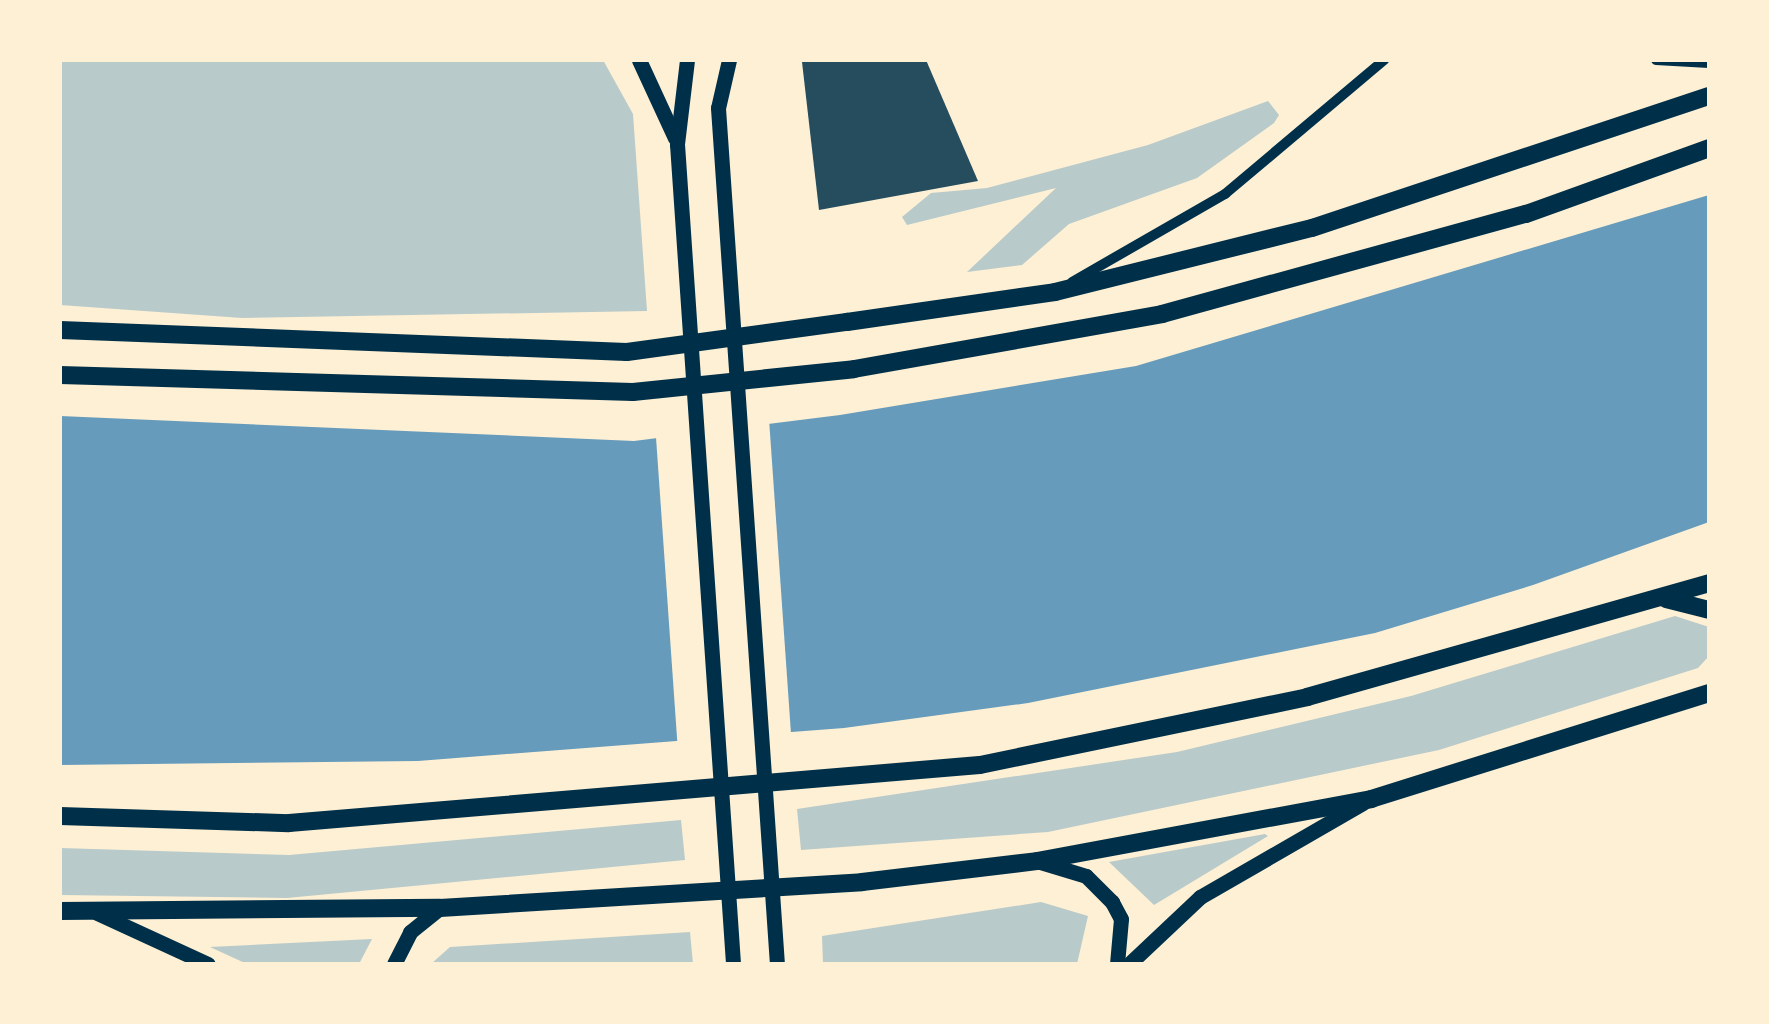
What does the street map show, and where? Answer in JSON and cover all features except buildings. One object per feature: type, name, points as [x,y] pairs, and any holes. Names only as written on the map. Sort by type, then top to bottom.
[{"type":"main road","points":[[639,60],[672,111],[677,144],[733,964]]},
{"type":"main road","points":[[672,111],[687,60]]},
{"type":"main road","points":[[729,60],[718,108],[778,964]]},
{"type":"main road","points":[[60,330],[627,352],[1055,292],[1502,172],[1709,96]]},
{"type":"main road","points":[[60,375],[633,392],[854,370],[1162,314],[1526,214],[1709,148]]},
{"type":"main road","points":[[60,816],[308,822],[980,766],[1307,697],[1709,583]]},
{"type":"main road","points":[[1662,599],[1709,610]]},
{"type":"main road","points":[[60,911],[440,908],[862,882],[1037,861],[1371,799],[1709,693]]},
{"type":"main road","points":[[1129,964],[1200,897],[1371,799]]},
{"type":"main road","points":[[1037,861],[1086,876],[1112,902],[1121,919],[1117,964]]},
{"type":"main road","points":[[394,964],[410,932],[440,908]]},
{"type":"main road","points":[[96,913],[208,964]]},
{"type":"street","points":[[1055,292],[1225,194],[1384,60]]},
{"type":"street","points":[[1656,60],[1709,62]]},
{"type":"shaded area","points":[[60,60],[603,60],[633,114],[647,311],[242,318],[60,305]]},
{"type":"shaded area","points":[[1268,101],[1279,115],[1274,123],[1197,178],[1069,224],[1022,265],[967,272],[1056,188],[907,225],[902,217],[931,193],[987,188],[1148,145]]},
{"type":"shaded area","points":[[1675,616],[1709,627],[1709,656],[1698,668],[1439,750],[1048,832],[801,850],[797,809],[1177,752],[1411,696]]},
{"type":"shaded area","points":[[681,820],[685,860],[287,898],[60,895],[60,848],[289,855]]},
{"type":"shaded area","points":[[1265,834],[1268,836],[1154,905],[1109,862]]},
{"type":"shaded area","points":[[1041,902],[1088,916],[1077,964],[823,964],[822,936]]},
{"type":"shaded area","points":[[690,932],[693,964],[431,964],[450,947]]},
{"type":"shaded area","points":[[372,939],[359,964],[247,964],[210,947]]},
{"type":"water","points":[[1709,195],[1709,522],[1533,585],[1375,633],[1028,703],[844,728],[418,761],[60,765],[60,416],[634,441],[840,415],[1136,366]]},
{"type":"pier","points":[[769,419],[791,738],[678,746],[655,427]]}]
